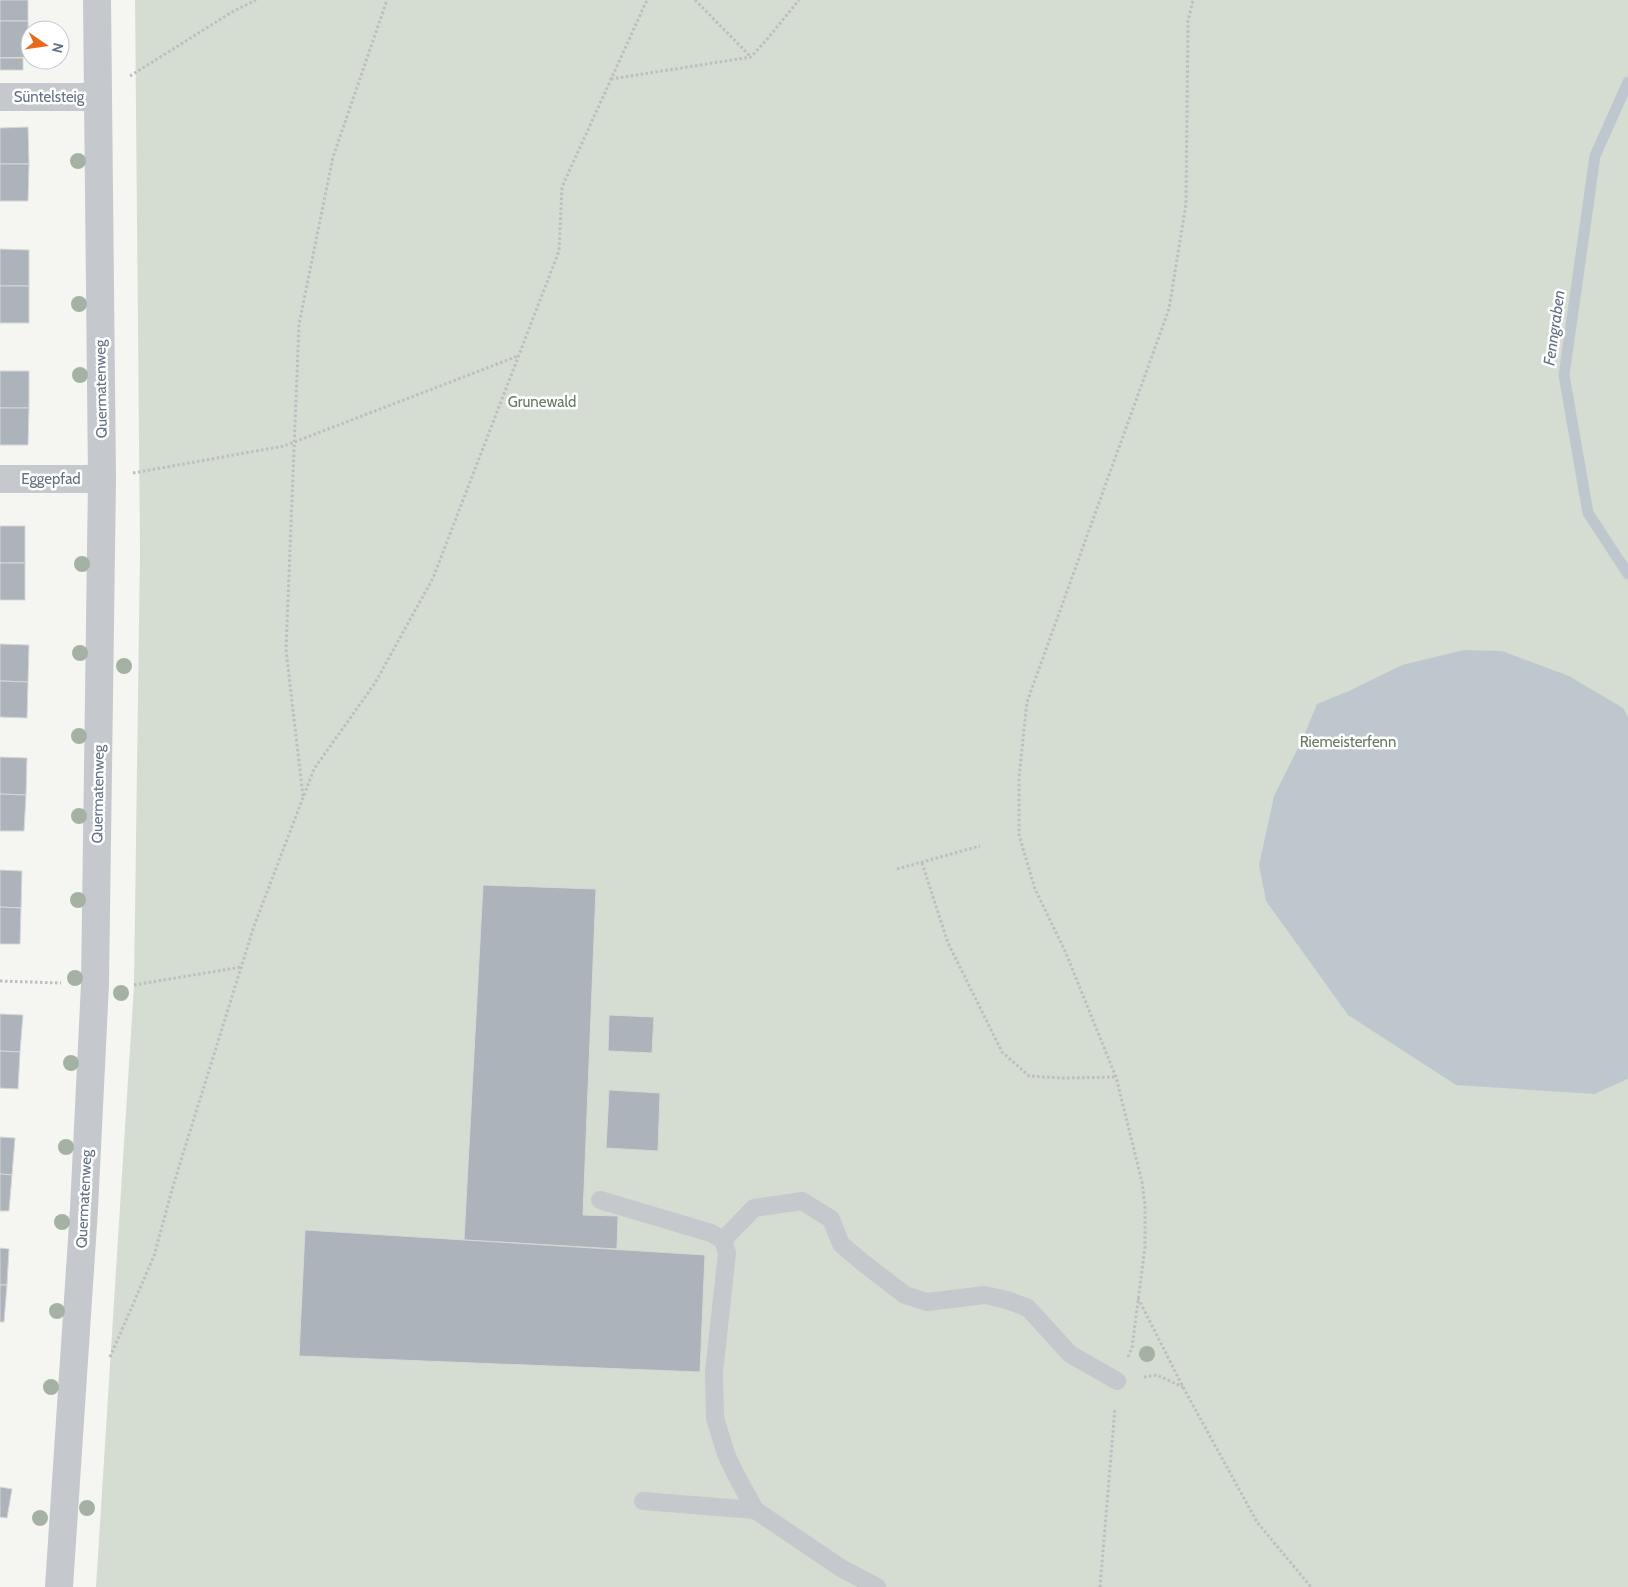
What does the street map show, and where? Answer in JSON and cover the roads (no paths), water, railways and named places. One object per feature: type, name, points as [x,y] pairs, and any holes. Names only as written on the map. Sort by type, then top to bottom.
[{"type":"street","name":"Quermatenweg","points":[[59,1587],[84,1209],[95,984],[102,479],[97,0]]},
{"type":"street","name":"Süntelsteig","points":[[0,97],[98,97]]},
{"type":"street","name":"Eggepfad","points":[[0,480],[102,479]]},
{"type":"lane","points":[[600,1200],[711,1233],[724,1240],[727,1253],[714,1372],[715,1418],[726,1454],[755,1510],[841,1568],[877,1587]]},
{"type":"lane","points":[[724,1240],[754,1208],[802,1201],[831,1219],[841,1244],[905,1295],[927,1302],[985,1296],[1007,1300],[1028,1308],[1070,1354],[1117,1381]]},
{"type":"lane","points":[[643,1501],[755,1510]]},
{"type":"waterway","name":"Fenngraben","points":[[1628,82],[1595,156],[1564,375],[1588,513],[1628,574]]},
{"type":"park label","name":"Grunewald","points":[[542,402]]},
{"type":"park label","name":"Riemeisterfenn","points":[[1348,742]]}]
